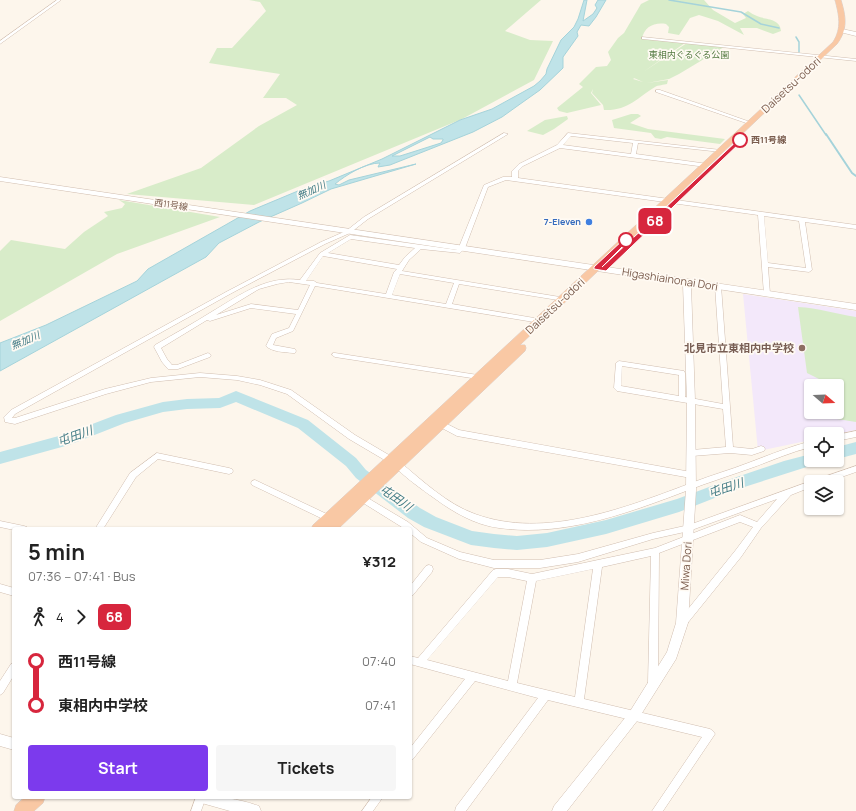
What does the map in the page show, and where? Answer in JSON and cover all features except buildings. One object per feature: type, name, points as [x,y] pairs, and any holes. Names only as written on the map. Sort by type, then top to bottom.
[{"type":"highway","points":[[838,0],[843,19],[849,32]]},
{"type":"highway","points":[[843,0],[848,16],[849,32]]},
{"type":"highway","name":"Daisetsu-odori","points":[[672,200],[706,165],[751,123],[843,41],[849,32]]},
{"type":"highway","name":"Daisetsu-odori","points":[[392,465],[441,424],[672,200],[825,57]]},
{"type":"highway","name":"Daisetsu-odori","points":[[329,524],[363,494],[478,377],[564,299],[600,269]]},
{"type":"highway","points":[[22,811],[35,799]]},
{"type":"street","points":[[0,43],[59,0]]},
{"type":"street","points":[[643,38],[856,60]]},
{"type":"street","points":[[658,91],[751,123]]},
{"type":"street","points":[[506,134],[345,231],[228,293],[12,412],[8,417],[8,420],[15,420],[105,392],[151,380],[194,375],[237,378],[289,392],[441,499],[472,517],[496,523],[527,527],[555,526],[633,507],[691,488],[804,447]]},
{"type":"street","points":[[515,179],[516,171],[521,165],[559,146],[570,134],[721,151]]},
{"type":"street","points":[[634,156],[636,142]]},
{"type":"street","points":[[559,146],[706,165]]},
{"type":"street","points":[[302,282],[322,254],[346,238],[354,236],[458,252],[462,248],[486,186],[505,178],[672,200],[761,215],[856,227]]},
{"type":"street","name":"西11号線","points":[[0,179],[345,231]]},
{"type":"street","points":[[761,215],[767,294]]},
{"type":"street","points":[[766,265],[809,270],[802,220]]},
{"type":"street","name":"Higashiainonai Dori","points":[[345,231],[856,307]]},
{"type":"street","points":[[388,296],[398,270],[407,257],[418,247]]},
{"type":"street","points":[[322,254],[457,282],[564,299]]},
{"type":"street","points":[[208,355],[178,367],[170,367],[164,360],[157,347],[257,288],[276,282],[289,280],[540,321]]},
{"type":"street","points":[[448,306],[457,282]]},
{"type":"street","name":"Miwa Dori","points":[[559,811],[633,717],[672,655],[682,623],[689,530],[692,453],[687,400],[687,282]]},
{"type":"street","points":[[293,351],[272,348],[269,346],[274,336],[291,329],[314,283]]},
{"type":"street","points":[[718,286],[730,450]]},
{"type":"street","points":[[246,295],[244,302],[251,306],[300,312]]},
{"type":"street","points":[[198,323],[251,306]]},
{"type":"street","points":[[335,355],[478,377]]},
{"type":"street","points":[[687,400],[682,373],[619,362],[617,388],[727,407]]},
{"type":"street","points":[[441,424],[457,433],[691,475]]},
{"type":"street","points":[[844,437],[856,434]]},
{"type":"street","points":[[692,453],[730,450],[752,452],[761,449]]},
{"type":"street","points":[[100,527],[133,475],[157,456],[229,471]]},
{"type":"street","points":[[838,475],[856,469]]},
{"type":"street","points":[[255,483],[329,524]]},
{"type":"street","points":[[420,662],[496,573],[508,573],[532,578],[655,551],[689,530],[804,487]]},
{"type":"street","points":[[682,623],[738,554],[758,526],[789,492]]},
{"type":"street","points":[[363,494],[403,527]]},
{"type":"street","points":[[412,533],[424,540],[459,555],[494,564],[518,565],[540,564],[578,558],[653,536],[689,530],[740,518],[758,526]]},
{"type":"street","points":[[0,524],[14,527]]},
{"type":"street","points":[[654,684],[655,551]]},
{"type":"street","points":[[579,702],[598,564]]},
{"type":"street","points":[[412,590],[429,569]]},
{"type":"street","points":[[512,686],[532,578]]},
{"type":"street","points":[[0,588],[12,591]]},
{"type":"street","points":[[412,660],[633,717],[710,734],[657,811]]},
{"type":"street","points":[[0,690],[12,669]]},
{"type":"street","points":[[412,753],[473,676]]},
{"type":"street","points":[[460,811],[546,695]]},
{"type":"street","points":[[0,740],[12,743]]},
{"type":"street","points":[[196,811],[208,799]]},
{"type":"street","points":[[212,799],[248,810]]},
{"type":"street","points":[[367,811],[376,799]]},
{"type":"shaded area","name":"北見市立東相内中学校","points":[[743,294],[856,311],[856,430],[844,433],[844,427],[804,427],[804,441],[758,451]]},
{"type":"green space","points":[[249,0],[541,0],[505,31],[530,40],[553,41],[534,80],[462,119],[254,205],[127,194],[201,168],[259,126],[297,105],[286,98],[263,98],[280,74],[209,63],[217,48],[232,48],[266,11],[260,2]]},
{"type":"green space","name":"東相内ぐるぐる公園","points":[[649,0],[704,0],[713,10],[735,23],[746,18],[743,14],[748,11],[756,16],[772,20],[780,27],[781,31],[773,34],[757,28],[740,28],[744,35],[718,21],[699,15],[690,18],[679,35],[668,33],[669,27],[666,24],[650,26],[645,31],[642,39],[685,43],[644,72],[687,43],[724,47],[669,79],[647,83],[668,80],[667,84],[655,87],[626,106],[612,110],[604,110],[603,105],[592,93],[593,89],[591,93],[601,105],[567,113],[559,111],[557,108],[583,87],[579,84],[596,67],[607,66],[611,60],[608,52],[618,38],[624,33],[641,4]]},
{"type":"green space","points":[[631,114],[638,114],[641,116],[630,123],[648,129],[725,139],[720,144],[667,137],[661,139],[655,138],[651,133],[614,128],[612,120]]},
{"type":"green space","points":[[567,116],[568,119],[543,135],[527,131],[545,120]]},
{"type":"green space","points":[[119,200],[220,217],[117,254],[0,321],[0,251],[11,240],[65,249],[84,232],[108,216],[104,212],[122,208],[125,204]]},
{"type":"green space","points":[[798,307],[856,317],[856,422],[837,419],[844,419],[844,379],[819,379],[807,373]]},
{"type":"water","points":[[584,0],[587,0],[583,21],[593,14],[597,8],[595,5],[598,0],[606,0],[589,26],[581,25],[577,32],[578,36],[563,57],[563,68],[540,90],[502,117],[473,132],[390,165],[378,167],[380,163],[362,167],[382,159],[460,120],[492,109],[534,86],[546,74],[561,40],[574,27]],"holes":[[[430,137],[433,139],[443,140],[441,143],[400,156],[392,156]]]},
{"type":"water","name":"無加川","points":[[416,164],[331,189],[259,222],[219,243],[206,257],[0,371],[0,343],[46,325],[137,281],[148,269],[250,211],[305,188],[329,181],[362,167],[350,173],[335,184],[339,185],[349,180]]},
{"type":"waterway","points":[[669,0],[741,12],[761,24],[779,28]]},
{"type":"waterway","points":[[796,37],[799,42],[799,52]]},
{"type":"waterway","points":[[799,95],[826,135]]},
{"type":"waterway","points":[[826,134],[852,173],[856,176]]},
{"type":"waterway","name":"屯田川","points":[[0,458],[69,439],[121,419],[163,407],[187,404],[220,403],[236,396],[303,424],[351,462],[361,474],[414,513],[430,522],[471,538],[517,543],[547,540],[606,527],[679,505],[730,485],[804,462]]},
{"type":"waterway","name":"屯田川","points":[[844,451],[856,448]]},
{"type":"bus line","name":"68","points":[[626,240],[597,268],[604,269],[740,140]]},
{"type":"place","name":"西11号線","points":[[740,140]]},
{"type":"place","name":"7-Eleven","points":[[589,222]]},
{"type":"place","name":"北見市立東相内中学校","points":[[802,348]]}]
